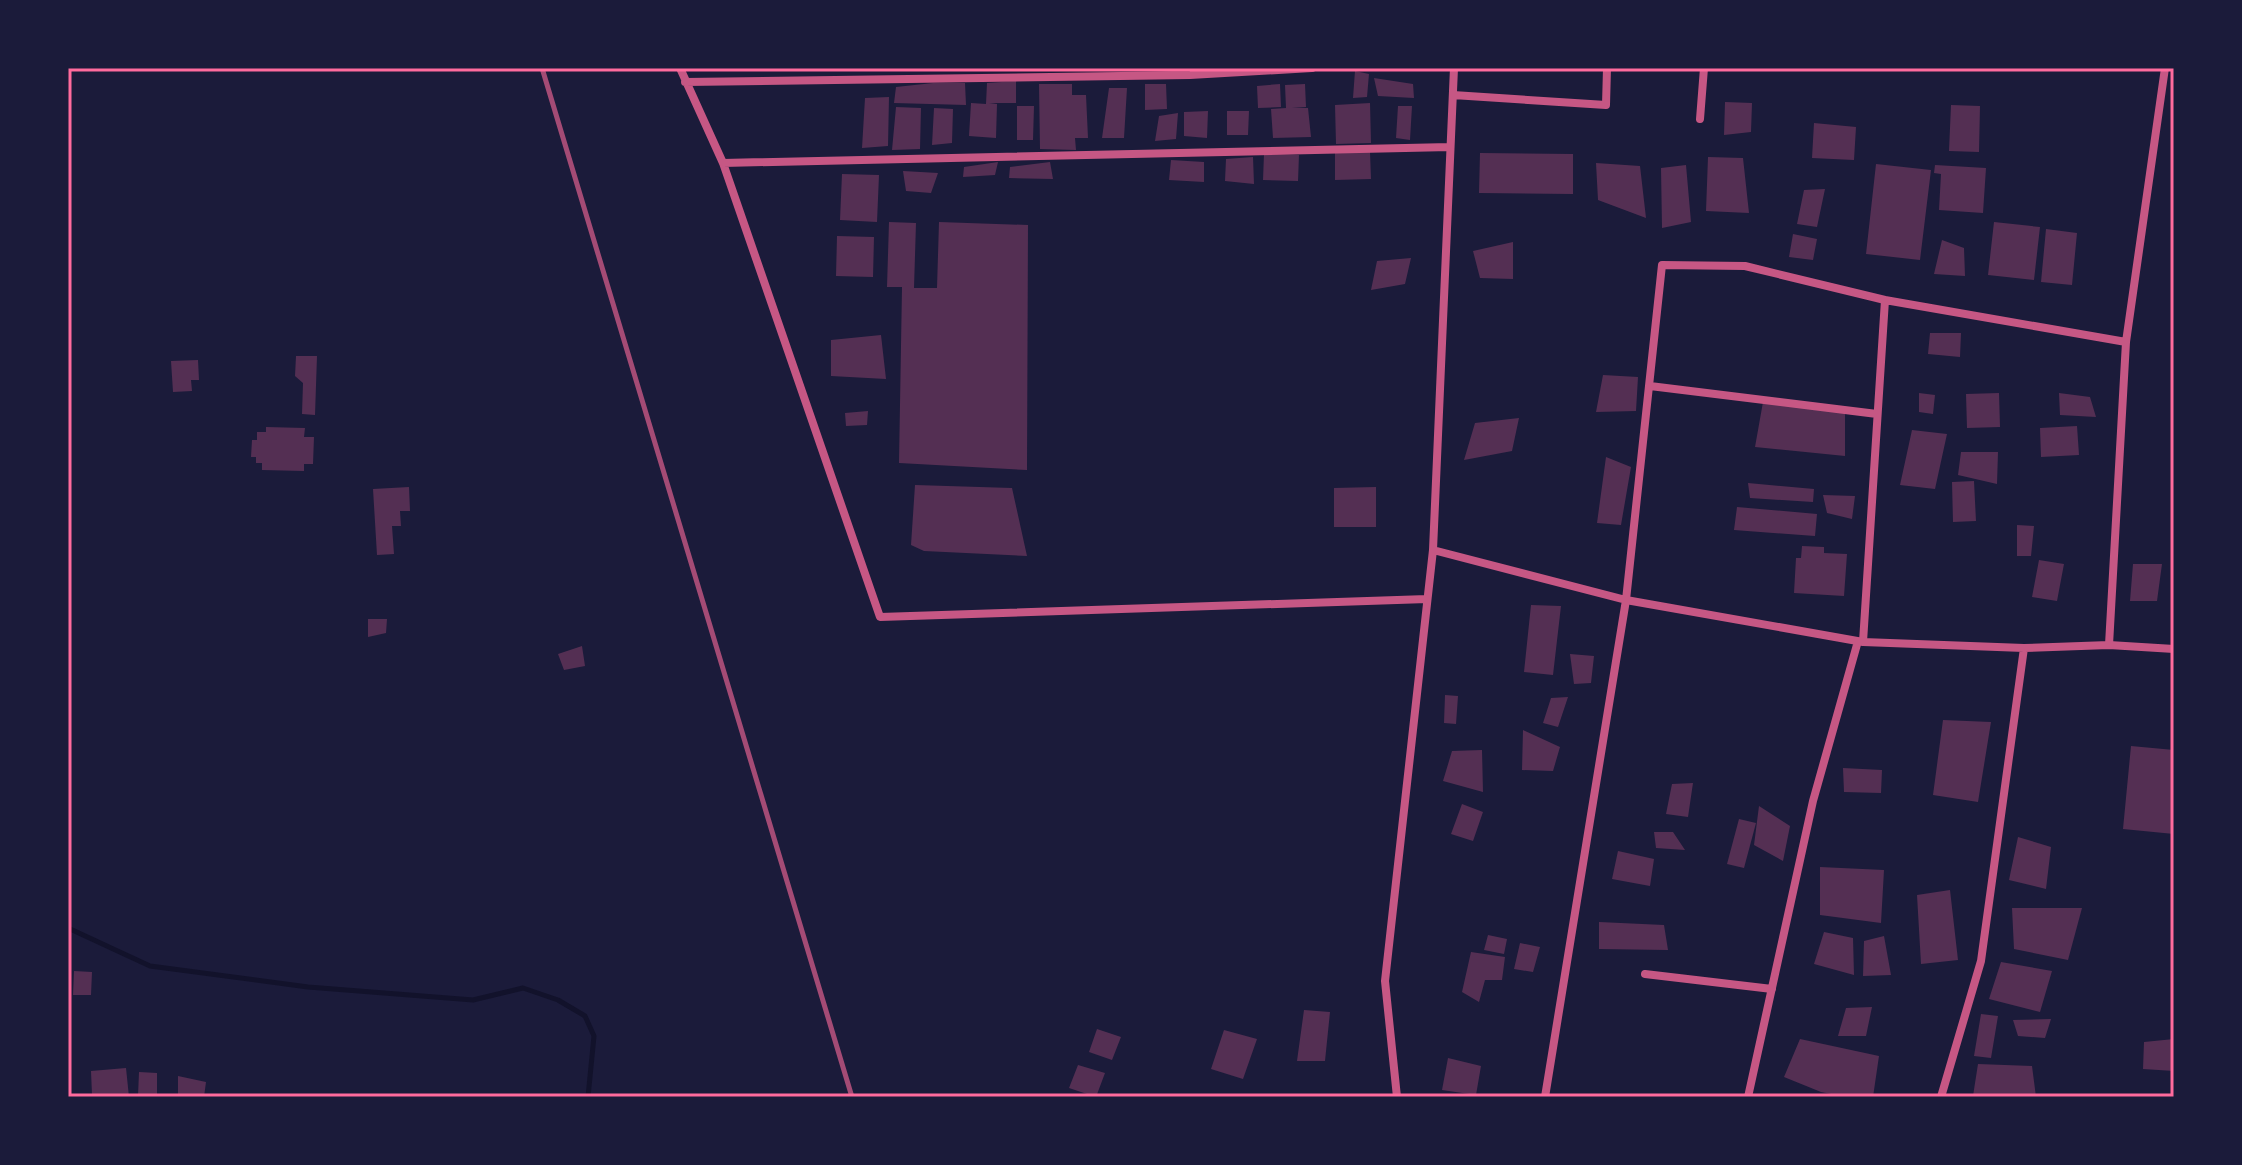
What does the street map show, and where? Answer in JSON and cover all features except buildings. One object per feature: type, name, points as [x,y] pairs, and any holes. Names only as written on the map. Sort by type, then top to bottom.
[{"type":"street","points":[[680,68],[723,163],[880,617],[1427,599]]},
{"type":"street","points":[[685,82],[1190,75],[1312,68]]},
{"type":"street","points":[[1397,1097],[1385,981],[1433,550],[1454,68]]},
{"type":"street","points":[[1453,95],[1606,105],[1607,68]]},
{"type":"street","points":[[1700,119],[1704,68]]},
{"type":"street","points":[[2109,645],[2126,342],[2165,68]]},
{"type":"street","points":[[723,163],[1450,147]]},
{"type":"street","points":[[1545,1097],[1626,600],[1662,265],[1745,266],[1885,300],[2126,342]]},
{"type":"street","points":[[1748,1097],[1813,801],[1860,642],[1885,300]]},
{"type":"street","points":[[1650,386],[1877,414]]},
{"type":"street","points":[[1433,550],[1626,600],[1860,642],[2024,648],[2109,645],[2174,649]]},
{"type":"street","points":[[1941,1097],[1981,961],[2024,648]]},
{"type":"street","points":[[1645,974],[1772,989]]},
{"type":"waterway","points":[[68,928],[150,966],[308,987],[473,1000],[523,988],[558,1000],[585,1016],[594,1036],[588,1097]]},
{"type":"railway","points":[[542,68],[852,1097]]}]
